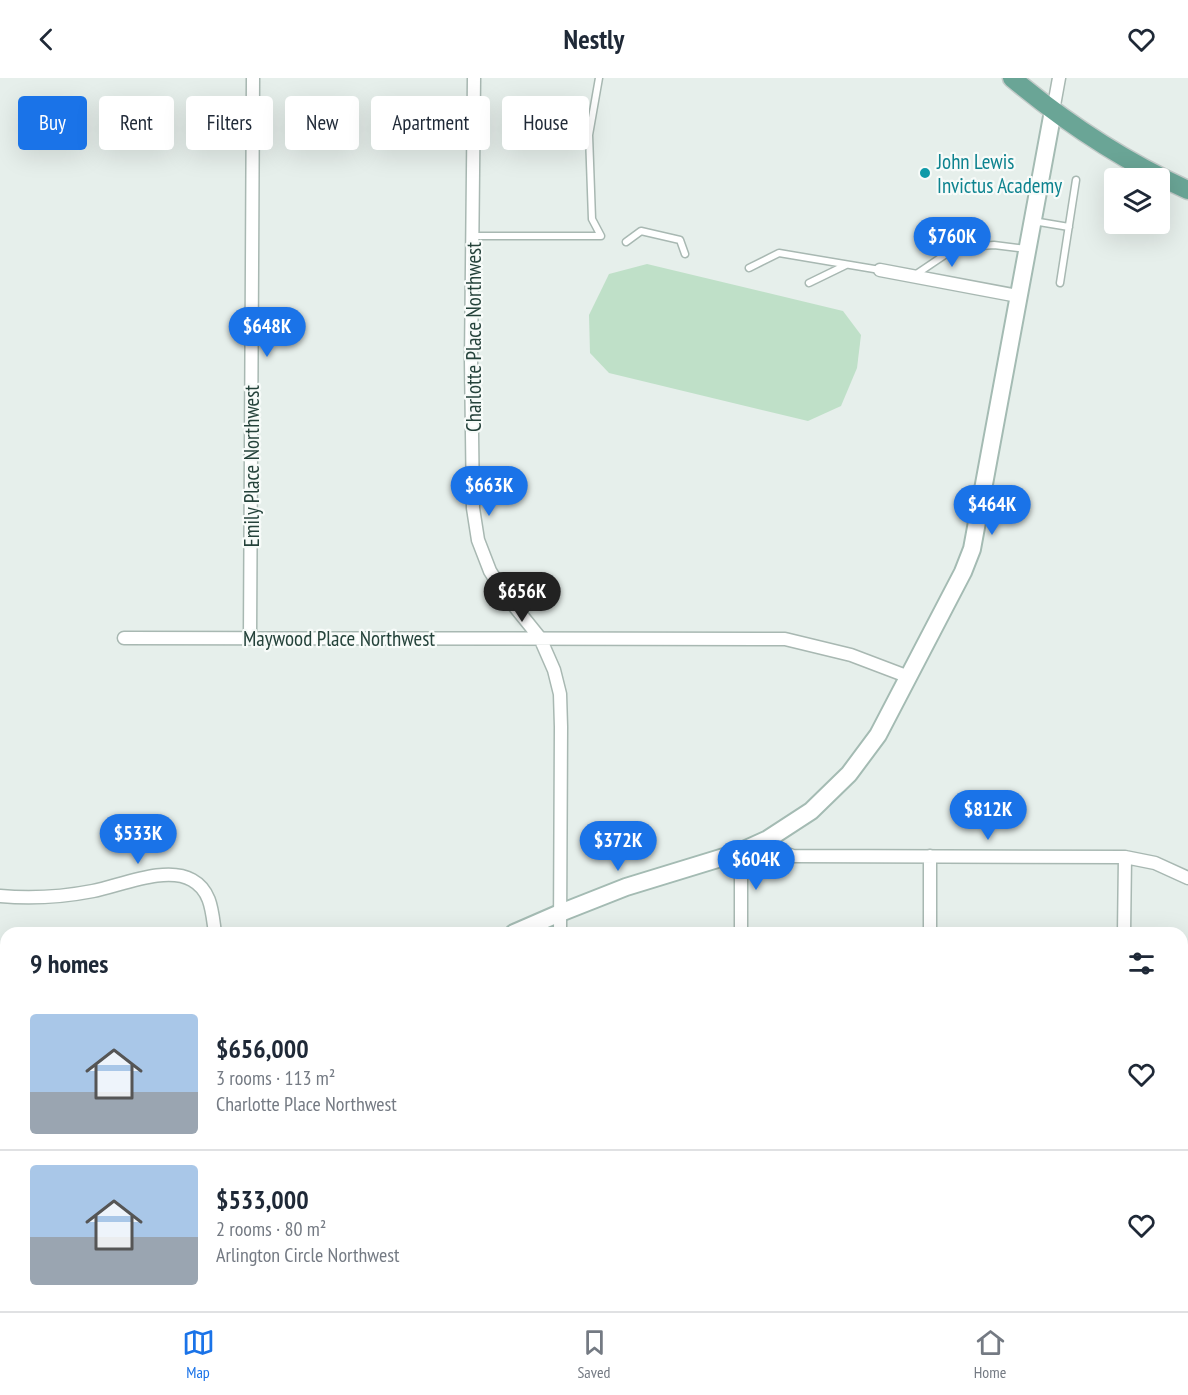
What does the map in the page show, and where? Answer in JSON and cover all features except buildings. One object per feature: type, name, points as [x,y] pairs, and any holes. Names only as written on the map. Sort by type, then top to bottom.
[{"type":"main road","points":[[1012,78],[1053,111],[1104,146],[1188,190]]},
{"type":"street","name":"Emily Place Northwest","points":[[250,638],[253,78]]},
{"type":"street","name":"Charlotte Place Northwest","points":[[474,78],[471,360],[473,508],[478,540],[490,571],[503,592],[540,638],[554,670],[560,694],[560,927]]},
{"type":"street","points":[[528,927],[626,887],[737,853],[768,839],[811,811],[849,774],[878,735],[963,572],[972,549],[1059,78]]},
{"type":"street","points":[[880,270],[1018,296]]},
{"type":"street","name":"Maywood Place Northwest","points":[[124,638],[785,639],[851,655],[909,677]]},
{"type":"street","points":[[768,839],[778,851],[793,856],[1125,857],[1155,863],[1188,878]]},
{"type":"street","points":[[737,853],[741,867],[741,927]]},
{"type":"street","points":[[930,856],[930,927]]},
{"type":"street","points":[[1124,927],[1125,857]]},
{"type":"street","points":[[0,896],[37,899],[92,891],[162,875],[181,875],[193,880],[205,891],[211,906],[213,927]]},
{"type":"lane","points":[[473,236],[601,236],[592,219],[589,135],[599,78]]},
{"type":"lane","points":[[1060,283],[1076,180]]},
{"type":"lane","points":[[1032,220],[1069,226]]},
{"type":"lane","points":[[626,242],[641,231],[680,240],[685,254]]},
{"type":"lane","points":[[914,276],[954,248],[994,244],[1027,249]]},
{"type":"lane","points":[[749,268],[779,254],[880,270]]},
{"type":"lane","points":[[808,283],[847,265]]},
{"type":"green space","points":[[647,264],[843,311],[861,335],[857,368],[841,406],[808,421],[609,373],[590,353],[589,315],[609,274]]},
{"type":"place","name":"John Lewis Invictus Academy","points":[[925,173]]}]
